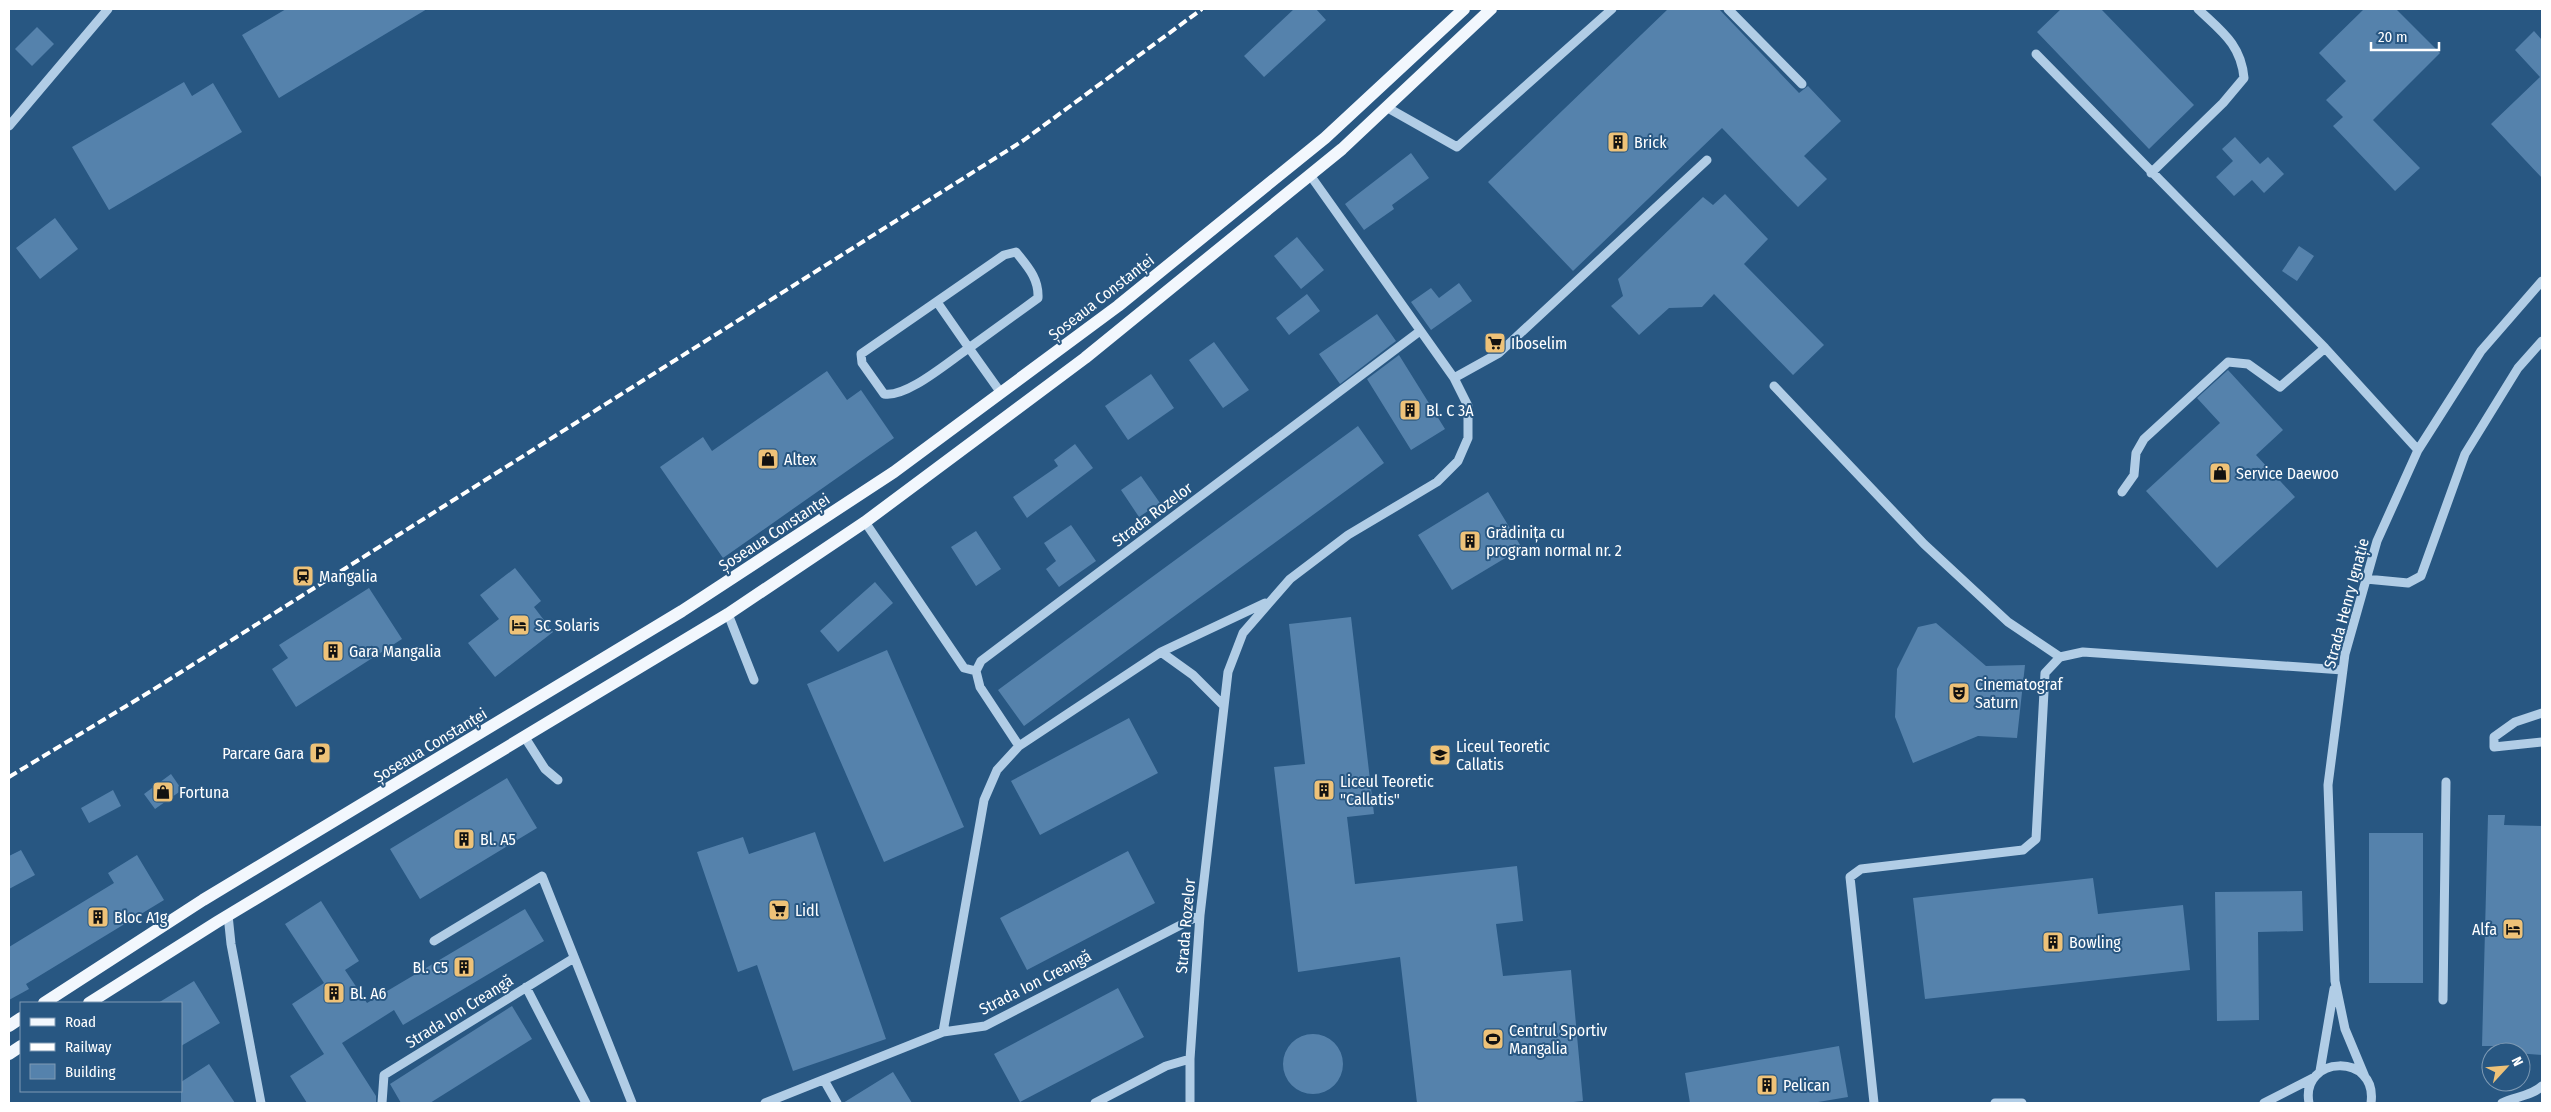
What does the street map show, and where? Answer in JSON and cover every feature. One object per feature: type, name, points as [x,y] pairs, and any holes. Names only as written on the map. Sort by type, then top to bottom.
[{"type":"main road","name":"Șoseaua Constanței","points":[[46,1002],[203,900],[485,731],[762,560],[894,472],[1118,306],[1325,138],[1464,9]]},
{"type":"main road","points":[[91,1002],[228,915],[728,614],[864,522],[1085,358],[1310,175],[1388,108],[1491,9]]},
{"type":"main road","points":[[9,1026],[20,1019]]},
{"type":"main road","points":[[9,1054],[20,1047]]},
{"type":"street","points":[[9,126],[108,9]]},
{"type":"street","points":[[1388,108],[1456,147],[1612,9]]},
{"type":"street","points":[[1728,9],[1802,84]]},
{"type":"street","points":[[2151,173],[2223,102],[2244,78],[2242,61],[2232,42],[2198,9]]},
{"type":"street","points":[[2036,54],[2325,348],[2418,450]]},
{"type":"street","points":[[1454,378],[1499,354],[1707,160]]},
{"type":"street","name":"Strada Rozelor","points":[[1190,1103],[1190,1059],[1200,914],[1223,705],[1228,672],[1243,633],[1290,579],[1348,535],[1437,482],[1458,462],[1468,438],[1468,406],[1454,378],[1310,175]]},
{"type":"street","points":[[1016,252],[1034,274],[1039,287],[1038,298],[969,348],[906,390],[892,396],[884,394],[862,363],[862,354],[1004,255],[1016,252]]},
{"type":"street","name":"Strada Henry Ignație","points":[[2370,1103],[2370,1086],[2345,1029],[2335,981],[2328,785],[2345,654],[2377,541],[2418,450],[2481,351],[2542,281]]},
{"type":"street","points":[[937,302],[1001,393]]},
{"type":"street","name":"Strada Rozelor","points":[[976,671],[981,661],[1420,331]]},
{"type":"street","points":[[2366,579],[2408,584],[2422,576],[2465,454],[2518,368],[2542,341]]},
{"type":"street","points":[[2122,492],[2134,474],[2136,453],[2144,439],[2228,362],[2248,364],[2280,387],[2325,348]]},
{"type":"street","points":[[1774,386],[1924,544],[2008,622],[2060,657]]},
{"type":"street","points":[[864,522],[964,668],[976,671],[980,687],[1019,746]]},
{"type":"street","name":"Strada Rozelor","points":[[943,1032],[984,800],[997,770],[1019,746],[1161,652],[1268,602]]},
{"type":"street","points":[[728,614],[754,680]]},
{"type":"street","points":[[1161,652],[1193,675],[1223,705]]},
{"type":"street","points":[[1874,1103],[1850,877],[1861,869],[2023,850],[2036,839],[2045,674],[2060,657],[2083,652],[2343,670]]},
{"type":"street","points":[[2542,713],[2515,722],[2494,737],[2494,747],[2542,742]]},
{"type":"street","points":[[524,736],[545,769],[558,780]]},
{"type":"street","points":[[2443,1000],[2446,782]]},
{"type":"street","points":[[434,941],[542,876],[632,1103]]},
{"type":"street","name":"Strada Ion Creangă","points":[[765,1103],[943,1032],[985,1026],[1200,914]]},
{"type":"street","points":[[228,915],[231,944],[261,1103]]},
{"type":"street","name":"Strada Ion Creangă","points":[[382,1103],[384,1075],[574,958]]},
{"type":"street","name":"Strada Henry Ignație","points":[[2320,1071],[2335,981]]},
{"type":"street","points":[[526,987],[586,1103]]},
{"type":"street","points":[[1096,1103],[1166,1066],[1190,1059]]},
{"type":"street","points":[[2309,1103],[2309,1087],[2320,1071],[2339,1065],[2358,1070],[2365,1078]]},
{"type":"street","points":[[2264,1103],[2314,1078]]},
{"type":"street","points":[[824,1080],[837,1103]]},
{"type":"street","points":[[2502,1103],[2537,1091],[2542,1086]]},
{"type":"street","points":[[1995,1103],[2022,1103]]},
{"type":"building","points":[[286,9],[427,9],[279,98],[242,35]]},
{"type":"building","points":[[1294,9],[1316,9],[1326,20],[1264,77],[1244,56]]},
{"type":"building","name":"Brick","points":[[1668,9],[1719,9],[1799,93],[1808,86],[1841,121],[1804,156],[1827,179],[1798,207],[1722,128],[1573,271],[1488,182]]},
{"type":"building","points":[[2061,9],[2101,9],[2194,105],[2149,149],[2037,32]]},
{"type":"building","points":[[2364,9],[2396,9],[2440,53],[2373,120],[2420,168],[2395,191],[2333,126],[2343,117],[2326,100],[2346,81],[2319,53]]},
{"type":"building","points":[[37,27],[54,44],[32,66],[15,49]]},
{"type":"building","points":[[2534,31],[2542,40],[2542,178],[2491,124],[2540,77],[2515,50]]},
{"type":"building","points":[[184,82],[192,96],[213,83],[242,132],[109,210],[72,147]]},
{"type":"building","points":[[2235,137],[2260,164],[2268,157],[2284,174],[2264,193],[2252,180],[2234,196],[2216,177],[2233,161],[2222,149]]},
{"type":"building","points":[[1411,153],[1429,178],[1392,205],[1394,209],[1364,230],[1345,204]]},
{"type":"building","points":[[1725,194],[1768,239],[1744,264],[1824,345],[1793,375],[1714,294],[1702,307],[1669,308],[1639,335],[1611,306],[1623,296],[1618,279],[1703,197],[1713,205]]},
{"type":"building","points":[[55,218],[78,249],[40,279],[16,248]]},
{"type":"building","points":[[1297,237],[1324,270],[1301,289],[1274,256]]},
{"type":"building","points":[[2299,246],[2314,256],[2297,281],[2282,271]]},
{"type":"building","points":[[1459,283],[1472,301],[1431,330],[1411,302],[1431,288],[1439,298]]},
{"type":"building","points":[[1307,294],[1320,311],[1289,335],[1276,318]]},
{"type":"building","points":[[1377,314],[1396,341],[1340,384],[1319,354]]},
{"type":"building","points":[[1214,342],[1249,390],[1223,408],[1189,360]]},
{"type":"building","name":"Bl. C 3A","points":[[1399,355],[1445,429],[1411,450],[1367,379]]},
{"type":"building","name":"Service Daewoo","points":[[2228,370],[2283,430],[2256,455],[2295,497],[2217,568],[2146,491],[2220,423],[2197,398]]},
{"type":"building","name":"Altex","points":[[827,371],[847,400],[861,390],[894,438],[723,558],[660,467],[703,437],[712,451]]},
{"type":"building","points":[[1151,374],[1174,408],[1128,440],[1105,406]]},
{"type":"building","points":[[1358,426],[1384,463],[1024,726],[998,690]]},
{"type":"building","points":[[1075,444],[1093,468],[1027,518],[1013,497],[1058,466],[1054,460]]},
{"type":"building","points":[[1141,476],[1160,503],[1139,517],[1121,490]]},
{"type":"building","name":"Grădinița cu program normal nr. 2","points":[[1488,492],[1522,548],[1452,590],[1418,535]]},
{"type":"building","points":[[1071,525],[1096,561],[1059,587],[1046,569],[1056,561],[1044,543]]},
{"type":"building","points":[[976,531],[1001,569],[976,586],[951,547]]},
{"type":"building","name":"SC Solaris","points":[[515,568],[541,601],[534,607],[553,632],[495,677],[468,643],[499,619],[480,595]]},
{"type":"building","points":[[875,582],[893,603],[838,652],[820,631]]},
{"type":"building","name":"Gara Mangalia","points":[[369,588],[402,639],[296,707],[272,669],[288,658],[279,645]]},
{"type":"building","name":"Liceul Teoretic \"Callatis\"","points":[[1351,617],[1374,814],[1347,817],[1355,884],[1517,866],[1523,921],[1496,924],[1503,976],[1571,970],[1583,1101],[1564,1103],[1417,1103],[1400,957],[1298,972],[1274,767],[1305,764],[1289,624]]},
{"type":"building","name":"Cinematograf Saturn","points":[[1936,623],[1986,666],[2025,665],[2017,738],[1978,736],[1913,763],[1895,717],[1897,669],[1918,627]]},
{"type":"building","points":[[887,650],[964,827],[884,862],[807,684]]},
{"type":"building","points":[[1129,718],[1158,773],[1040,835],[1011,781]]},
{"type":"building","name":"Fortuna","points":[[171,774],[182,790],[155,809],[144,794]]},
{"type":"building","name":"Bl. A5","points":[[507,778],[537,828],[420,899],[390,849]]},
{"type":"building","points":[[113,790],[121,806],[89,823],[81,808]]},
{"type":"building","name":"Alfa","points":[[2488,815],[2505,815],[2504,825],[2542,826],[2542,1055],[2531,1054],[2531,1042],[2482,1042]]},
{"type":"building","name":"Lidl","points":[[815,832],[886,1039],[793,1071],[757,965],[738,972],[697,852],[743,837],[749,854]]},
{"type":"building","points":[[2369,833],[2423,833],[2423,983],[2369,983]]},
{"type":"building","points":[[21,850],[35,875],[9,889],[9,856]]},
{"type":"building","points":[[1128,851],[1155,903],[1027,970],[1000,918]]},
{"type":"building","name":"Bloc A1g","points":[[137,855],[164,900],[26,984],[29,989],[9,1000],[9,947],[114,883],[108,873]]},
{"type":"building","name":"Bowling","points":[[2093,878],[2098,914],[2183,905],[2190,970],[1925,999],[1913,898]]},
{"type":"building","points":[[2302,891],[2303,931],[2258,932],[2259,1020],[2217,1021],[2215,892]]},
{"type":"building","name":"Bl. A6","points":[[321,901],[359,961],[345,970],[367,1003],[525,909],[544,941],[403,1025],[394,1010],[342,1043],[376,1096],[376,1103],[307,1103],[290,1076],[324,1054],[292,1004],[324,983],[285,924]]},
{"type":"building","points":[[194,981],[220,1023],[182,1045],[182,1002],[160,1002]]},
{"type":"building","points":[[1118,988],[1144,1037],[1020,1102],[994,1054]]},
{"type":"building","points":[[512,1006],[532,1039],[430,1103],[401,1103],[390,1084]]},
{"type":"building","points":[[1313,1034],[1329,1039],[1334,1043],[1338,1048],[1343,1064],[1338,1080],[1334,1085],[1329,1089],[1313,1094],[1297,1089],[1292,1085],[1288,1080],[1283,1064],[1288,1048],[1292,1043],[1297,1039]]},
{"type":"building","name":"Pelican","points":[[1839,1046],[1848,1097],[1812,1103],[1690,1103],[1685,1073]]},
{"type":"building","points":[[209,1064],[235,1103],[181,1103],[182,1081]]},
{"type":"building","points":[[893,1072],[912,1103],[843,1103]]},
{"type":"railway","points":[[9,777],[151,691],[1024,140],[1202,9]]},
{"type":"place","name":"Brick","points":[[1618,142]]},
{"type":"place","name":"Iboselim","points":[[1495,343]]},
{"type":"place","name":"Bl. C 3A","points":[[1410,410]]},
{"type":"place","name":"Altex","points":[[768,459]]},
{"type":"place","name":"Service Daewoo","points":[[2220,473]]},
{"type":"place","name":"Grădinița cu program normal nr. 2","points":[[1470,541]]},
{"type":"place","name":"Mangalia","points":[[303,576]]},
{"type":"place","name":"SC Solaris","points":[[519,625]]},
{"type":"place","name":"Gara Mangalia","points":[[333,651]]},
{"type":"place","name":"Cinematograf Saturn","points":[[1959,693]]},
{"type":"place","name":"Parcare Gara","points":[[320,753]]},
{"type":"place","name":"Liceul Teoretic Callatis","points":[[1440,755]]},
{"type":"place","name":"Liceul Teoretic \"Callatis\"","points":[[1324,790]]},
{"type":"place","name":"Fortuna","points":[[163,792]]},
{"type":"place","name":"Bl. A5","points":[[464,839]]},
{"type":"place","name":"Lidl","points":[[779,910]]},
{"type":"place","name":"Bloc A1g","points":[[98,917]]},
{"type":"place","name":"Alfa","points":[[2513,929]]},
{"type":"place","name":"Bowling","points":[[2053,942]]},
{"type":"place","name":"Bl. C5","points":[[464,967]]},
{"type":"place","name":"Bl. A6","points":[[334,993]]},
{"type":"place","name":"Centrul Sportiv Mangalia","points":[[1493,1039]]},
{"type":"place","name":"Pelican","points":[[1767,1085]]}]
